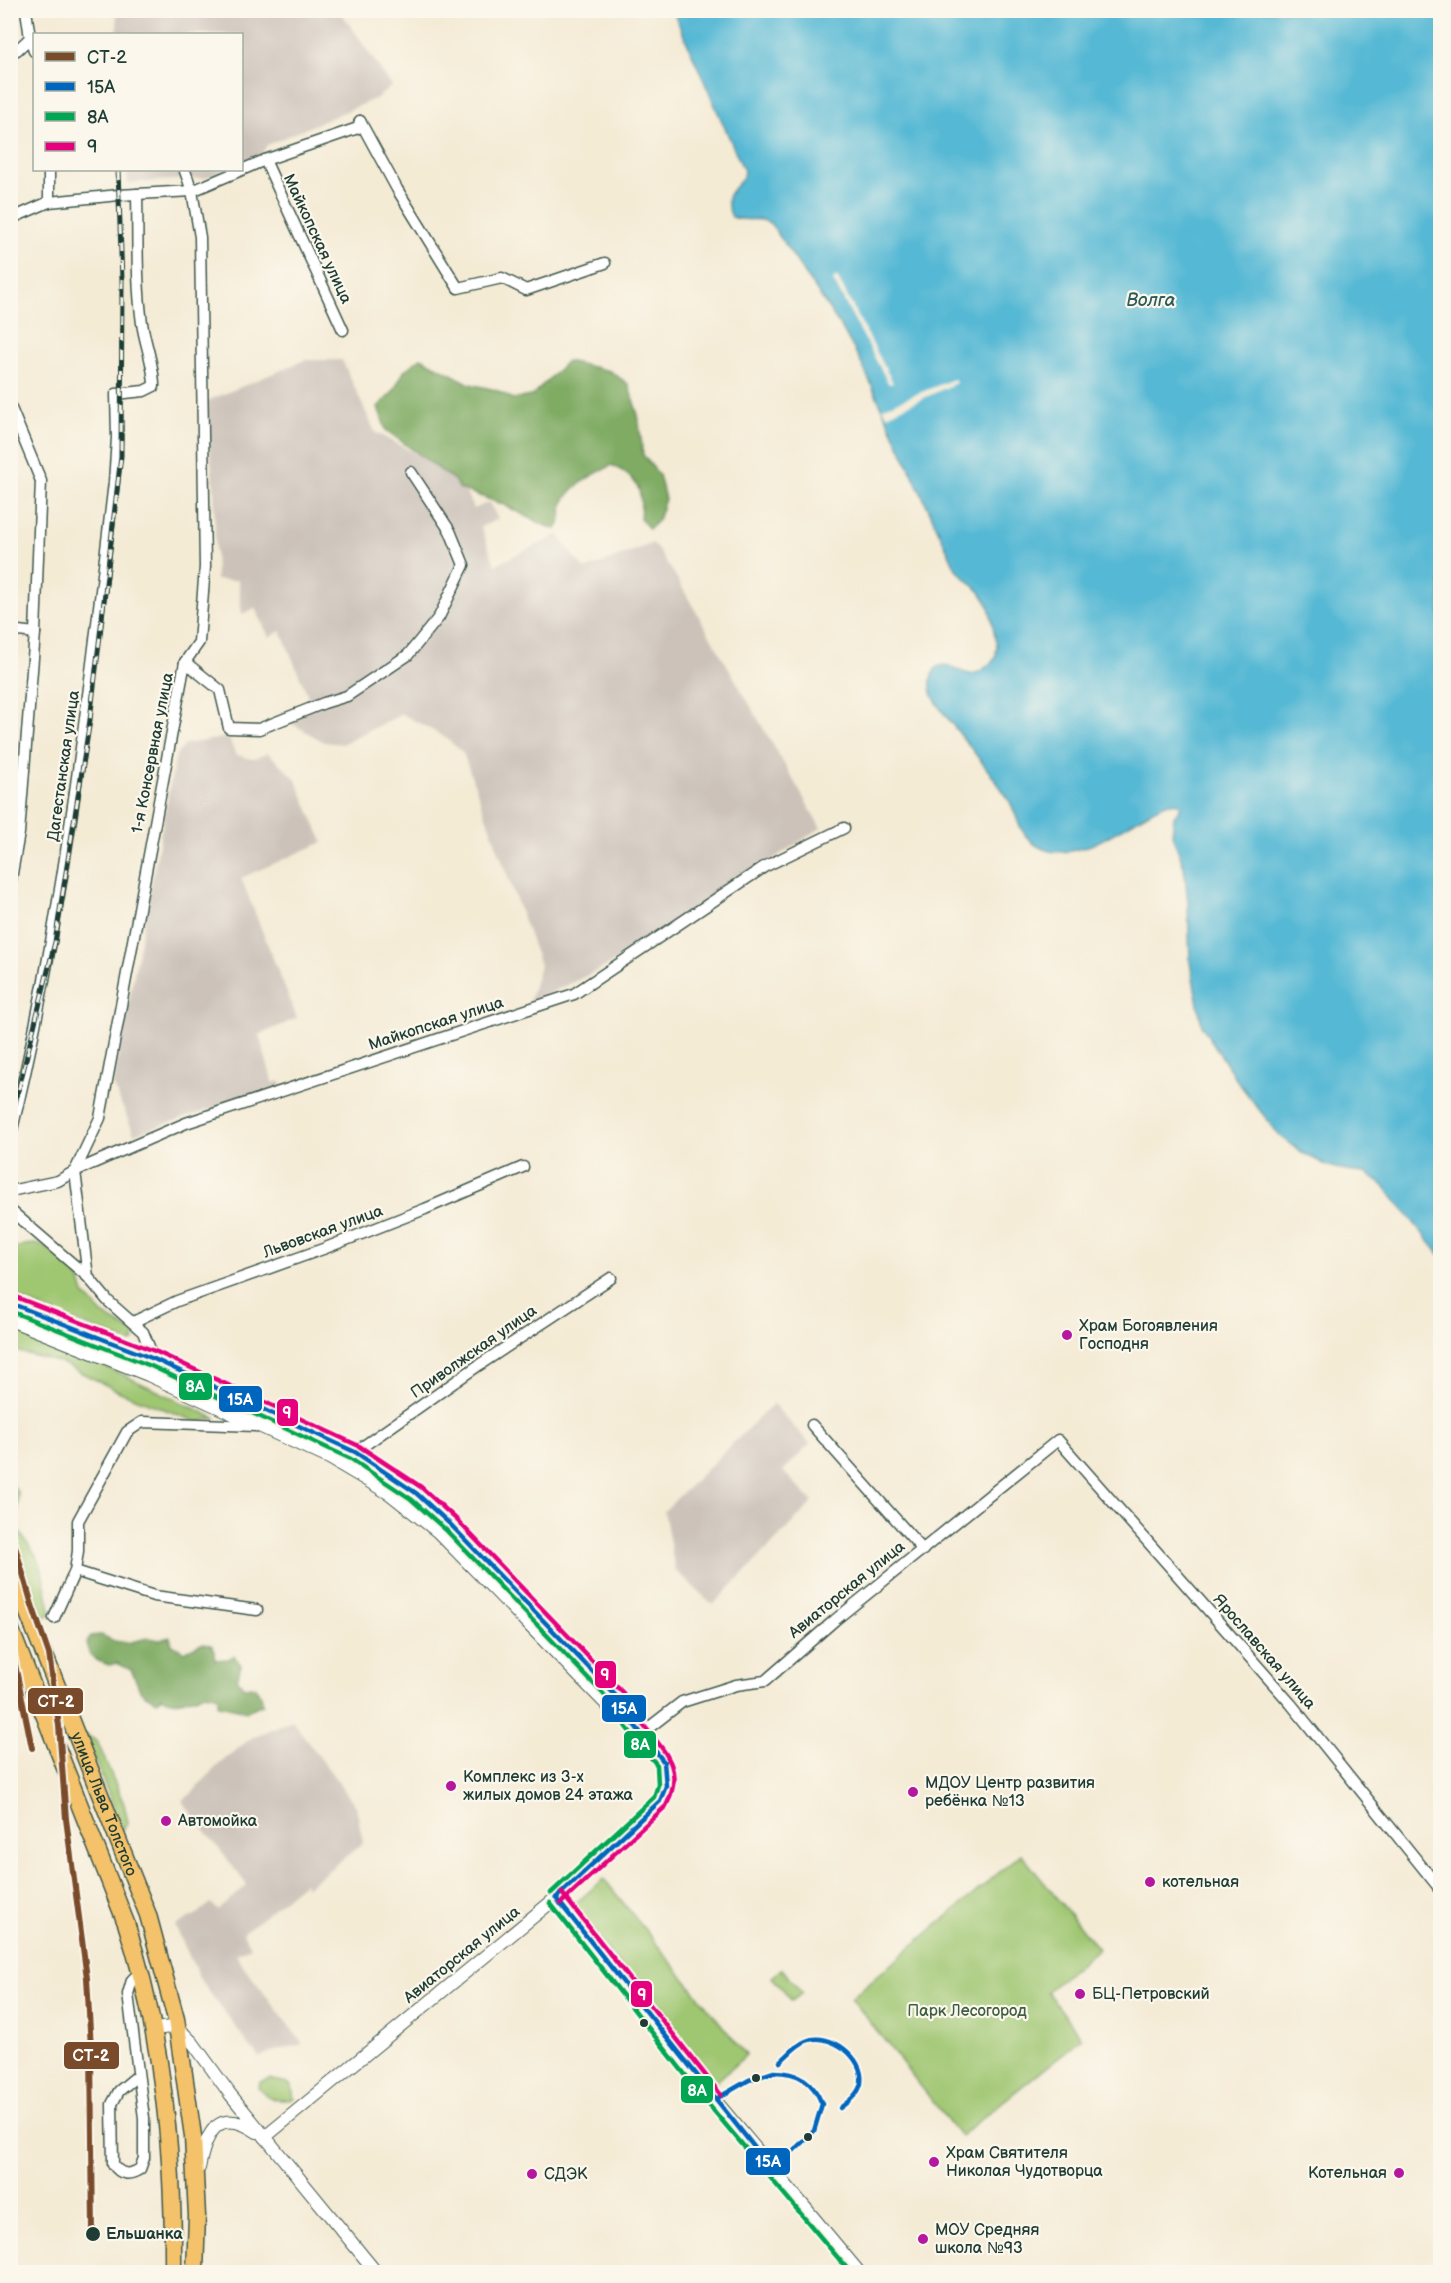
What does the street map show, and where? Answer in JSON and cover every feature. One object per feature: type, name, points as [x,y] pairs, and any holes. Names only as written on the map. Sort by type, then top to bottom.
[{"type":"main road","name":"улица Льва Толстого","points":[[10,1568],[148,1916],[178,2030],[194,2136],[195,2272]]},
{"type":"main road","name":"улица Льва Толстого","points":[[10,1628],[126,1923],[141,1971],[154,2029],[166,2104],[174,2212],[173,2272]]},
{"type":"street","points":[[26,10],[33,48]]},
{"type":"street","points":[[10,53],[30,38]]},
{"type":"street","points":[[243,169],[358,128],[360,121],[397,189],[458,288],[501,278],[525,290],[605,263]]},
{"type":"street","name":"Майкопская улица","points":[[265,160],[343,330]]},
{"type":"street","points":[[49,171],[50,202]]},
{"type":"street","name":"1-я Консервная улица","points":[[75,1171],[100,1118],[185,662],[200,642],[205,567],[200,237],[192,191],[185,171]]},
{"type":"street","points":[[10,219],[50,202],[192,191],[239,171]]},
{"type":"street","name":"Дагестанская улица","points":[[10,1138],[40,1008],[78,781],[114,482],[117,438],[116,394],[144,391],[154,387],[154,376],[142,326],[137,279],[137,194]]},
{"type":"street","points":[[10,406],[41,481],[35,633],[19,833],[10,885]]},
{"type":"street","points":[[185,662],[220,690],[229,728],[259,729],[347,696],[408,655],[439,617],[464,565],[450,531],[411,472]]},
{"type":"street","points":[[10,630],[35,633]]},
{"type":"street","name":"Майкопская улица","points":[[10,1191],[58,1181],[75,1171],[186,1123],[574,994],[764,867],[844,828]]},
{"type":"street","name":"Львовская улица","points":[[133,1322],[177,1300],[333,1245],[524,1167]]},
{"type":"street","points":[[75,1171],[88,1277]]},
{"type":"street","points":[[10,1210],[88,1277],[108,1301],[142,1332],[154,1359],[148,1375]]},
{"type":"street","name":"Приволжская улица","points":[[355,1452],[479,1365],[611,1278]]},
{"type":"street","points":[[10,1304],[154,1359],[355,1452],[416,1493],[451,1525],[618,1698],[632,1722],[642,1733]]},
{"type":"street","points":[[10,1320],[148,1375],[331,1459],[390,1494],[438,1532],[609,1707],[632,1722]]},
{"type":"street","points":[[54,1618],[75,1571],[78,1521],[127,1432],[142,1422],[259,1426]]},
{"type":"street","points":[[812,1425],[923,1550]]},
{"type":"street","name":"Авиаторская улица","points":[[265,2137],[556,1898],[660,1801],[666,1786],[664,1762],[642,1733],[682,1702],[736,1685],[765,1681],[835,1620],[1058,1440]]},
{"type":"street","name":"Ярославская улица","points":[[1058,1440],[1291,1704],[1440,1889]]},
{"type":"street","points":[[75,1571],[154,1596],[257,1610]]},
{"type":"street","points":[[556,1898],[715,2100],[859,2272]]},
{"type":"street","points":[[137,2076],[120,2091],[112,2104],[111,2112],[113,2164],[117,2170],[128,2174],[140,2169],[144,2158],[142,2095],[137,2076],[128,1994],[132,1980],[141,1971]]},
{"type":"street","points":[[154,2029],[166,2026],[178,2030],[198,2049],[219,2080],[376,2272]]},
{"type":"street","points":[[196,2184],[203,2148],[213,2128],[224,2122],[232,2122],[247,2125],[265,2137]]},
{"type":"shaded area","points":[[116,11],[340,11],[392,86],[377,98],[267,145],[261,155],[243,163],[243,33],[118,33]]},
{"type":"shaded area","points":[[127,171],[224,171],[205,178],[128,183]]},
{"type":"shaded area","points":[[305,360],[342,360],[375,432],[458,476],[474,509],[489,502],[498,519],[481,527],[495,565],[558,535],[585,570],[653,543],[675,575],[821,828],[609,965],[529,1003],[540,965],[463,753],[445,737],[402,714],[342,744],[324,742],[291,723],[262,736],[253,738],[242,734],[254,732],[312,706],[281,631],[269,637],[255,608],[242,614],[238,580],[216,580],[214,489],[207,425],[207,401]]},
{"type":"shaded area","points":[[228,737],[236,755],[253,759],[268,753],[295,778],[323,842],[241,878],[297,1018],[259,1035],[273,1083],[280,1081],[282,1086],[134,1134],[113,1084],[176,755],[186,744]]},
{"type":"shaded area","points":[[773,1404],[810,1444],[783,1471],[813,1502],[713,1605],[675,1570],[664,1511]]},
{"type":"shaded area","points":[[292,1720],[356,1806],[363,1843],[307,1887],[304,1883],[243,1933],[250,1947],[236,1954],[239,1960],[303,2044],[268,2053],[259,2058],[201,1981],[175,1926],[211,1903],[218,1910],[247,1885],[182,1801],[218,1765],[251,1738]]},
{"type":"green space","points":[[421,358],[470,384],[496,390],[513,399],[532,396],[567,361],[610,371],[628,384],[638,415],[643,455],[659,475],[665,499],[658,520],[649,529],[640,518],[640,492],[634,480],[612,465],[584,480],[572,490],[563,503],[556,529],[502,504],[460,489],[454,480],[386,430],[378,407],[392,393],[405,370]]},
{"type":"green space","points":[[34,1244],[44,1246],[78,1274],[84,1294],[102,1314],[134,1333],[134,1341],[131,1343],[11,1296],[10,1250]]},
{"type":"green space","points":[[10,1329],[96,1362],[215,1418],[197,1422],[120,1392],[62,1363],[11,1350]]},
{"type":"green space","points":[[10,1481],[18,1493],[17,1528],[40,1562],[51,1614],[36,1621],[11,1556]]},
{"type":"green space","points":[[101,1635],[114,1641],[127,1643],[148,1638],[160,1640],[170,1637],[172,1645],[184,1652],[201,1644],[211,1645],[215,1650],[215,1660],[234,1656],[241,1665],[237,1680],[244,1687],[254,1687],[261,1695],[263,1704],[247,1711],[218,1705],[218,1696],[211,1694],[176,1701],[168,1701],[161,1697],[158,1701],[141,1692],[131,1670],[117,1663],[109,1665],[96,1660],[89,1653],[87,1643],[91,1636]]},
{"type":"green space","points":[[84,1734],[97,1741],[124,1804],[128,1822],[123,1830]]},
{"type":"green space","name":"Парк Лесогород","points":[[1021,1854],[1098,1949],[1047,1991],[1082,2038],[960,2136],[851,1998]]},
{"type":"green space","points":[[604,1879],[746,2055],[716,2082],[572,1906]]},
{"type":"green space","points":[[782,1969],[802,1993],[792,2001],[772,1977]]},
{"type":"green space","points":[[269,2079],[288,2083],[292,2087],[294,2099],[274,2099],[262,2092],[258,2088],[260,2082]]},
{"type":"water","name":"Волга","points":[[673,11],[1440,11],[1440,1255],[1385,1187],[1366,1173],[1346,1171],[1326,1165],[1303,1153],[1278,1134],[1238,1082],[1202,1026],[1190,962],[1184,867],[1172,834],[1174,817],[1181,806],[1179,803],[1168,803],[1155,809],[1106,838],[1087,846],[1069,851],[1045,850],[1026,836],[1001,788],[940,708],[933,696],[931,686],[932,675],[938,667],[949,666],[965,673],[975,674],[995,659],[997,646],[989,606],[980,592],[956,569],[860,360],[840,325],[771,224],[762,220],[732,217],[728,204],[729,195],[743,178],[744,171]]},
{"type":"pier","points":[[837,277],[893,383],[889,384],[833,280]]},
{"type":"pier","points":[[954,379],[956,383],[887,415],[882,408]]},
{"type":"railway","points":[[10,1124],[55,942],[90,720],[121,456],[122,280],[118,171]]},
{"type":"transit line","name":"9","points":[[13,1296],[157,1352],[359,1446],[421,1487],[456,1519],[623,1693],[640,1721],[664,1750],[669,1760],[674,1780],[672,1792],[666,1806],[561,1903]]},
{"type":"transit line","name":"15А","points":[[10,1303],[154,1359],[355,1452],[416,1493],[451,1525],[618,1698],[632,1722],[664,1762],[666,1786],[660,1801],[556,1898]]},
{"type":"transit line","name":"8А","points":[[10,1311],[151,1366],[351,1459],[411,1499],[446,1530],[612,1703],[626,1727],[657,1765],[658,1785],[654,1797],[551,1893]]},
{"type":"transit line","name":"СТ-2","points":[[10,1529],[49,1654],[59,1726],[66,1819],[87,1978],[91,2048],[93,2234]]},
{"type":"transit line","name":"СТ-2","points":[[10,1640],[32,1748]]},
{"type":"transit line","name":"9","points":[[562,1893],[721,2095]]},
{"type":"transit line","name":"15А","points":[[556,1898],[716,2099]]},
{"type":"transit line","name":"8А","points":[[550,1903],[709,2105],[850,2272]]},
{"type":"transit line","name":"15А","points":[[780,2062],[799,2045],[815,2039],[835,2043],[844,2048],[857,2064],[861,2073],[861,2083],[856,2094],[840,2108]]},
{"type":"transit line","name":"15А","points":[[774,2072],[783,2072],[804,2079],[814,2089],[822,2104],[814,2131],[792,2152],[766,2162],[716,2099],[749,2080],[774,2072]]},
{"type":"place","name":"Храм Богоявления Господня","points":[[1067,1335]]},
{"type":"place","name":"Комплекс из 3-х жилых домов 24 этажа","points":[[451,1786]]},
{"type":"place","name":"МДОУ Центр развития ребёнка №13","points":[[913,1792]]},
{"type":"place","name":"Автомойка","points":[[166,1821]]},
{"type":"place","name":"котельная","points":[[1150,1882]]},
{"type":"place","name":"БЦ-Петровский","points":[[1080,1994]]},
{"type":"place","name":"Храм Святителя Николая Чудотворца","points":[[934,2162]]},
{"type":"place","name":"Котельная","points":[[1399,2173]]},
{"type":"place","name":"СДЭК","points":[[532,2174]]},
{"type":"place","name":"Ельшанка","points":[[93,2234]]},
{"type":"place","name":"МОУ Средняя школа №93","points":[[923,2239]]}]
